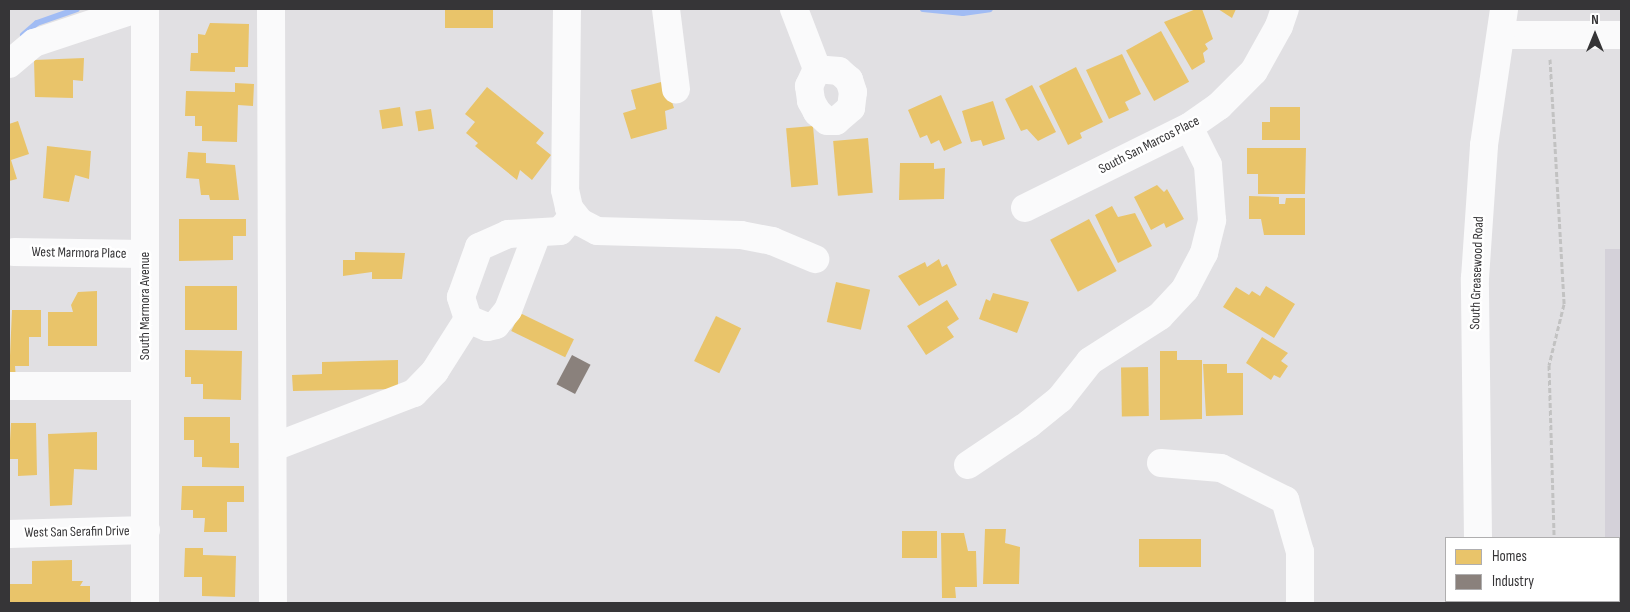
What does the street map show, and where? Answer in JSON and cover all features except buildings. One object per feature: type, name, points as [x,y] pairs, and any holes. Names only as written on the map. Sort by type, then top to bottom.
[{"type":"street","points":[[9,64],[34,43],[136,9]]},
{"type":"street","name":"South Marmora Avenue","points":[[145,9],[145,603]]},
{"type":"street","points":[[270,9],[274,447],[273,603]]},
{"type":"street","points":[[567,9],[565,190],[574,216],[588,228],[598,231],[741,235],[772,241],[815,259]]},
{"type":"street","points":[[666,9],[676,89]]},
{"type":"street","points":[[794,9],[817,69]]},
{"type":"street","name":"South San Marcos Place","points":[[1025,208],[1189,127],[1219,106],[1254,71],[1279,26],[1285,9]]},
{"type":"street","points":[[1503,22],[1549,35],[1621,35]]},
{"type":"street","name":"South Greasewood Road","points":[[1478,537],[1475,278],[1484,145],[1503,22]]},
{"type":"street","points":[[968,465],[1030,424],[1060,399],[1090,361],[1160,316],[1185,289],[1204,253],[1212,220],[1208,165],[1189,127]]},
{"type":"street","points":[[468,319],[461,297],[479,247],[508,234],[537,234],[560,231],[574,216]]},
{"type":"street","points":[[468,319],[488,327],[496,325],[508,310],[537,234]]},
{"type":"street","name":"West Marmora Place","points":[[14,252],[144,254]]},
{"type":"street","points":[[274,447],[414,393],[435,371],[468,319]]},
{"type":"street","points":[[9,386],[145,386]]},
{"type":"street","points":[[1161,463],[1221,468],[1285,500],[1300,552],[1300,603]]},
{"type":"street","name":"West San Serafin Drive","points":[[9,534],[146,530]]},
{"type":"path","points":[[1549,35],[1564,304],[1549,365],[1554,537]]},
{"type":"shaded area","points":[[1605,249],[1621,249],[1621,603],[1605,603],[1620,602],[1620,537],[1605,537]]},
{"type":"waterway","points":[[23,35],[37,23],[77,9]]},
{"type":"waterway","points":[[923,9],[963,13],[990,9]]}]
